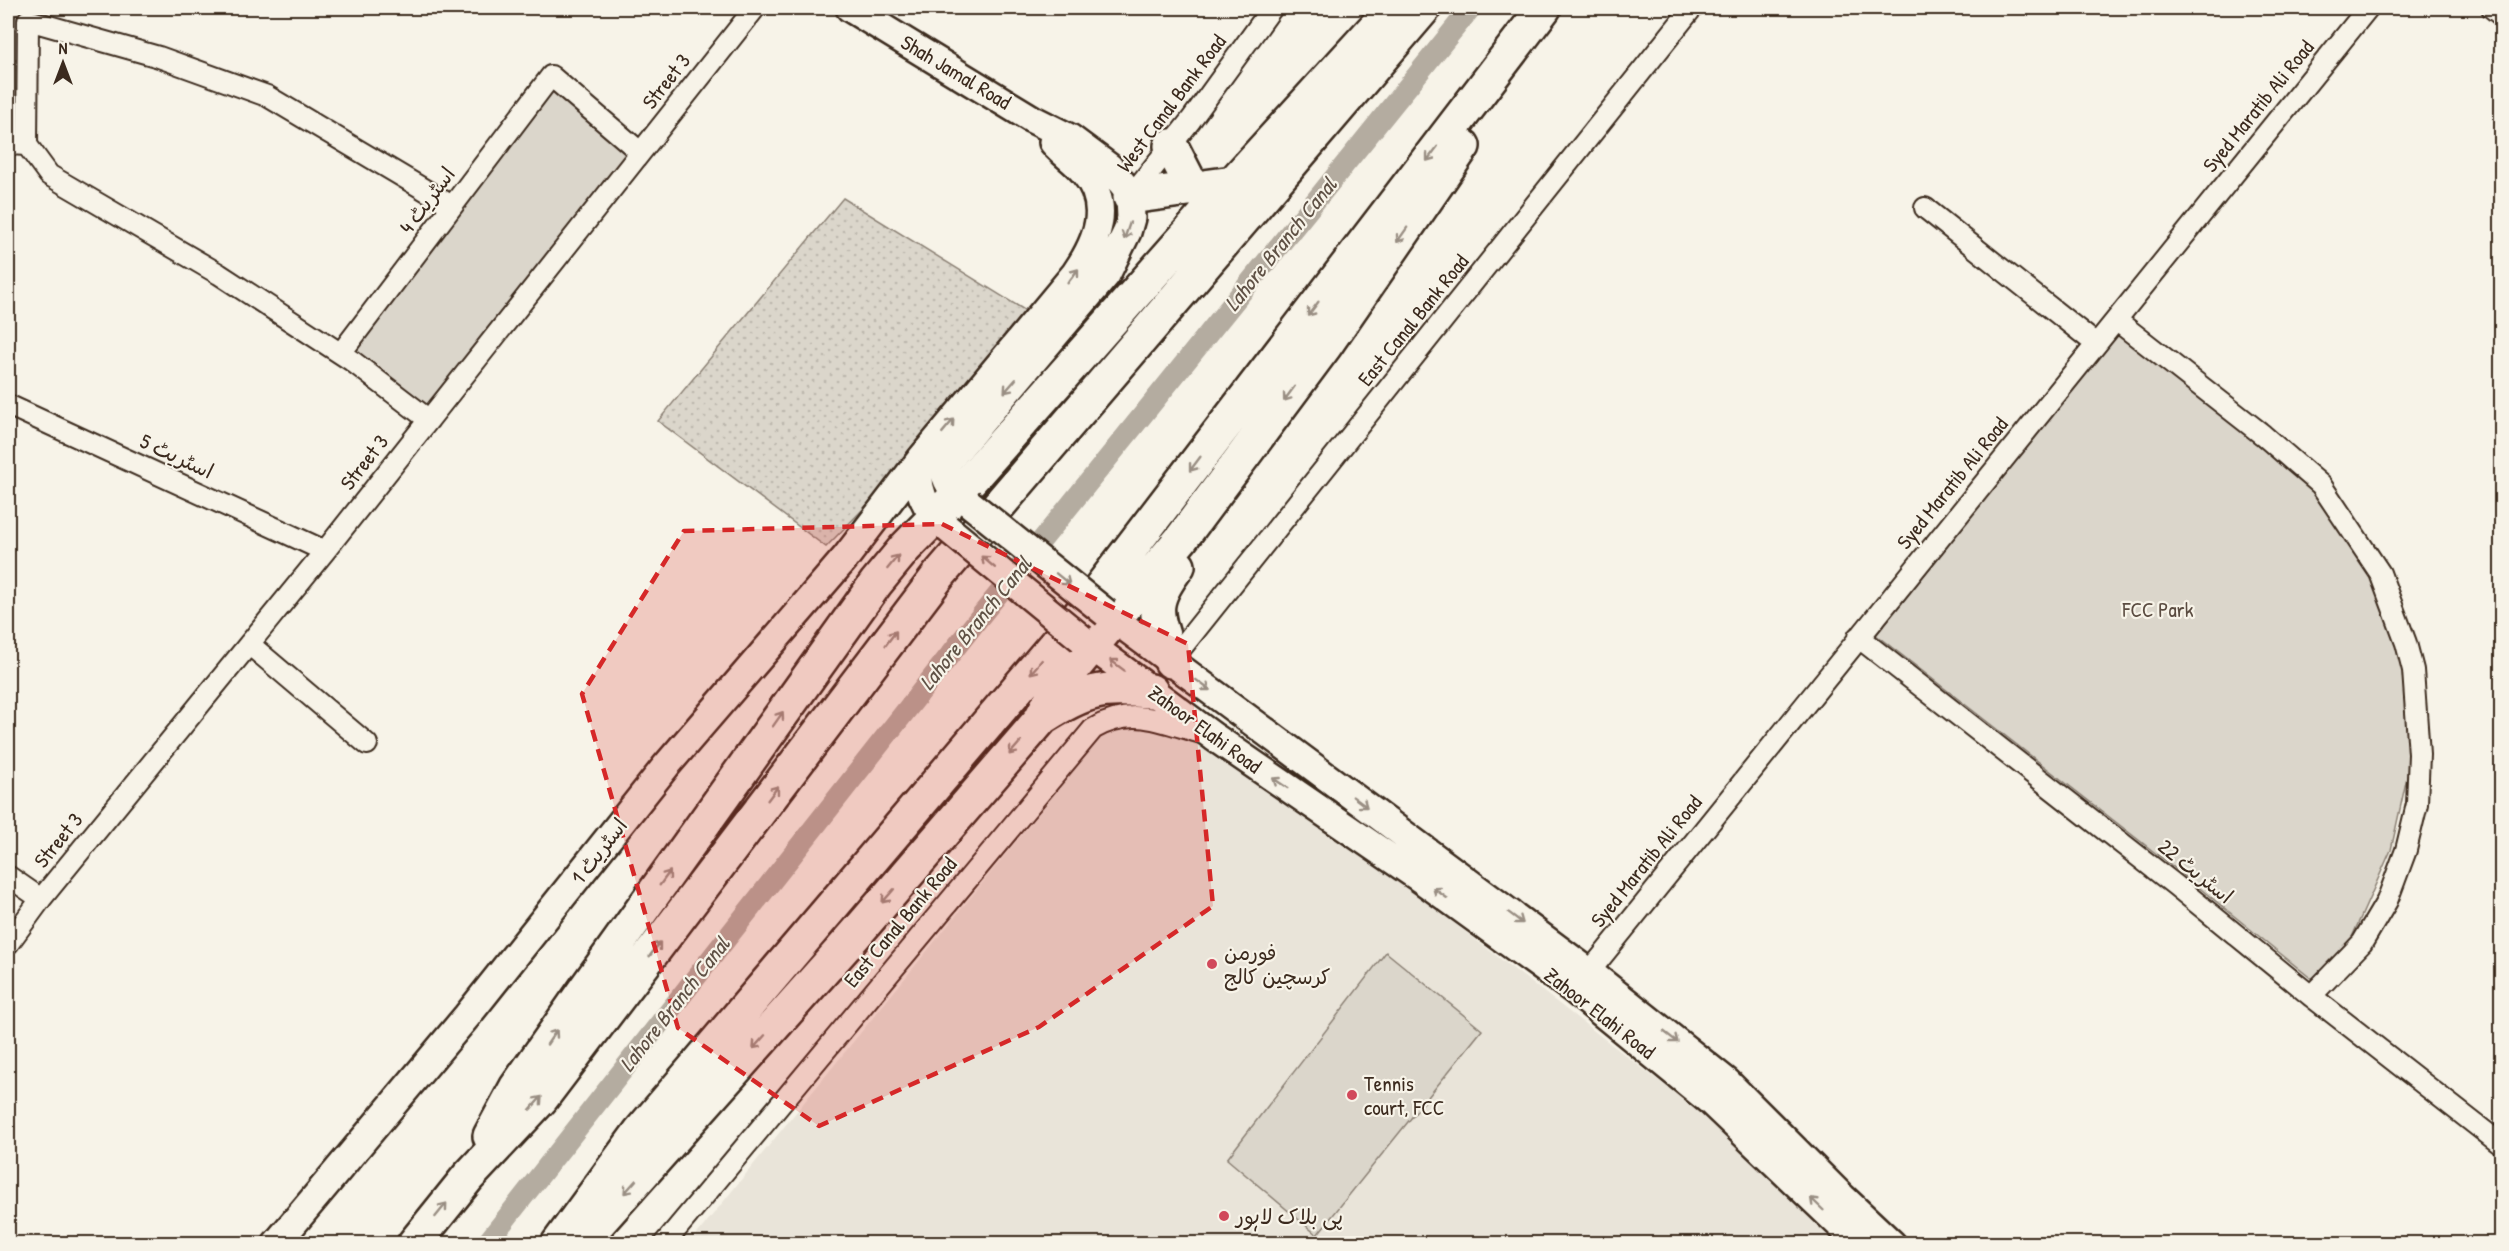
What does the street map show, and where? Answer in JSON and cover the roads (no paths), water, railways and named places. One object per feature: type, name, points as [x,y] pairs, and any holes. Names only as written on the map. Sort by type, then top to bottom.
[{"type":"highway","points":[[468,1177],[516,1089],[876,583],[905,548],[941,522],[963,498],[1233,183],[1393,8]]},
{"type":"highway","points":[[414,1244],[468,1177],[541,1099],[939,575],[1424,8]]},
{"type":"highway","points":[[580,1244],[854,936],[1040,720],[1057,688],[1087,643],[1182,538],[1325,345],[1449,168],[1544,8]]},
{"type":"highway","points":[[558,1244],[640,1132],[1075,621],[1544,8]]},
{"type":"highway","points":[[1171,146],[1193,189]]},
{"type":"highway","points":[[1130,197],[1233,183]]},
{"type":"highway","points":[[1171,661],[1157,614],[1157,601],[1162,587],[1181,561],[1182,538]]},
{"type":"highway","points":[[1040,720],[1072,699],[1086,693],[1103,690],[1151,691]]},
{"type":"main road","name":"Shah Jamal Road","points":[[850,8],[1032,118]]},
{"type":"main road","points":[[963,498],[946,478],[944,471],[947,462],[1106,275],[1127,232],[1131,218],[1130,197],[1120,179],[1094,154],[1032,118]]},
{"type":"main road","points":[[921,459],[1076,274],[1095,241],[1100,213],[1092,184],[1085,172],[1058,148],[1032,118]]},
{"type":"main road","name":"Zahoor Elahi Road","points":[[921,459],[918,484],[924,503],[941,522],[1087,643],[1214,737],[1420,879],[1581,981],[1727,1082],[1892,1244]]},
{"type":"main road","name":"اسٹریٹ 1","points":[[276,1244],[467,1016],[666,765],[846,557],[921,459]]},
{"type":"main road","name":"Zahoor Elahi Road","points":[[963,498],[1110,616],[1581,981],[1860,1244]]},
{"type":"main road","points":[[880,510],[941,522]]},
{"type":"street","name":"Street 3","points":[[8,944],[41,899],[325,551],[755,8]]},
{"type":"street","name":"West Canal Bank Road","points":[[1130,197],[1171,146],[1272,8]]},
{"type":"street","name":"East Canal Bank Road","points":[[1171,661],[1692,8]]},
{"type":"street","name":"Syed Maratib Ali Road","points":[[1581,981],[2368,8]]},
{"type":"street","points":[[2492,8],[2502,16]]},
{"type":"street","points":[[429,420],[341,353],[219,274],[49,176],[17,145],[28,20],[159,57],[267,96],[452,207]]},
{"type":"street","name":"اسٹریٹ 4","points":[[341,353],[551,76],[640,152]]},
{"type":"street","points":[[1925,208],[2096,344]]},
{"type":"street","points":[[2116,320],[2263,435],[2321,484],[2380,573],[2406,643],[2413,670],[2419,754],[2417,804],[2406,850],[2387,901],[2362,943],[2311,996]]},
{"type":"street","name":"اسٹریٹ 5","points":[[8,405],[325,551]]},
{"type":"street","name":"اسٹریٹ 22","points":[[1858,638],[2175,885],[2311,996],[2502,1145]]},
{"type":"street","points":[[249,644],[367,744]]},
{"type":"street","name":"East Canal Bank Road","points":[[664,1244],[1093,729],[1122,716],[1138,716],[1214,737]]},
{"type":"street","points":[[8,876],[41,899]]},
{"type":"waterway","name":"Lahore Branch Canal","points":[[486,1244],[979,618],[1471,8]]},
{"type":"place","name":"فورمن کرسچین کالج","points":[[1212,964]]},
{"type":"place","name":"Tennis court, FCC","points":[[1352,1095]]},
{"type":"place","name":"پی بلاک لاہور","points":[[1224,1216]]},
{"type":"park label","name":"FCC Park","points":[[2158,609]]}]
